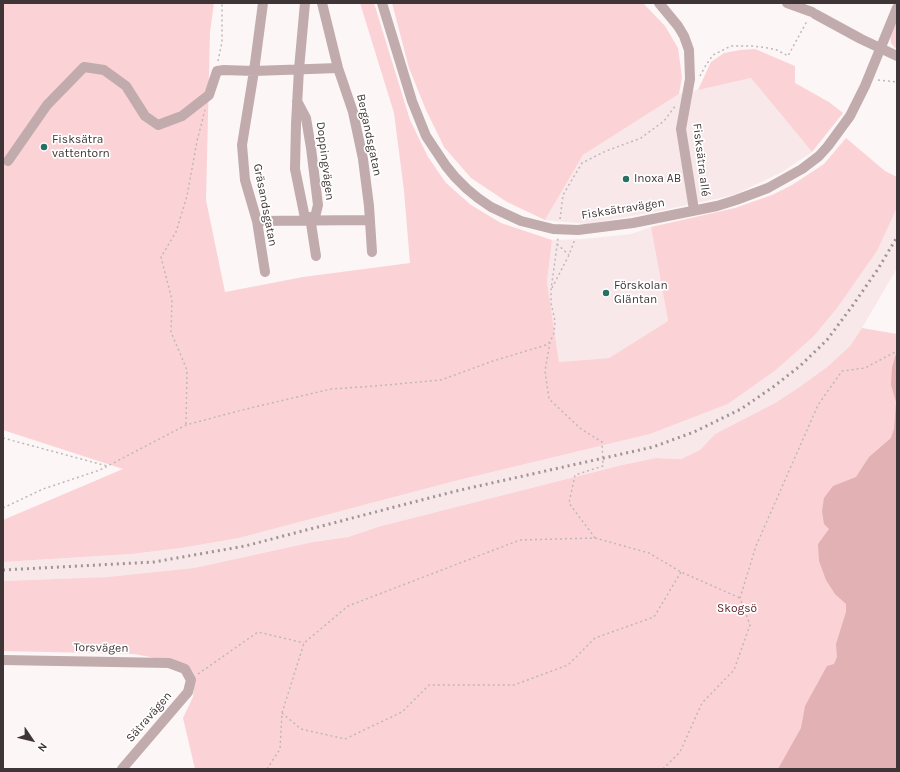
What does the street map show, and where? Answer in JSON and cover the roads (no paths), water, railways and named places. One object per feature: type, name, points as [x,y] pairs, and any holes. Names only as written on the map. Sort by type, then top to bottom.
[{"type":"street","name":"Gräsandsgatan","points":[[263,3],[242,146],[246,180],[257,221],[265,272]]},
{"type":"street","name":"Doppingvägen","points":[[297,101],[306,118],[318,205],[315,217],[311,219],[305,218],[295,169],[297,101],[305,3]]},
{"type":"street","name":"Bergandsgatan","points":[[322,3],[338,68],[353,112],[363,159],[369,206],[372,252]]},
{"type":"street","name":"Fisksätravägen","points":[[382,3],[412,101],[435,151],[455,177],[478,198],[491,207],[508,215],[522,221],[547,227],[578,230],[632,223],[736,200],[768,188],[802,169],[819,156],[840,131],[857,104],[897,8]]},
{"type":"street","name":"Fisksätra allé","points":[[659,3],[678,26],[684,36],[689,50],[690,80],[681,129],[694,210]]},
{"type":"street","points":[[788,3],[813,13],[897,56]]},
{"type":"street","points":[[8,160],[47,105],[84,67],[104,70],[126,86],[145,116],[158,125],[182,116],[209,95],[217,71],[338,68]]},
{"type":"street","points":[[257,221],[311,219],[369,220]]},
{"type":"street","points":[[311,219],[316,256]]},
{"type":"street","name":"Torsvägen","points":[[3,660],[169,663],[185,669],[191,680]]},
{"type":"street","name":"Sätravägen","points":[[122,769],[188,692],[191,680]]},
{"type":"railway","points":[[3,570],[154,562],[245,546],[456,491],[653,447],[694,432],[741,409],[800,366],[827,340],[878,269],[897,237]]},
{"type":"place","name":"Fisksätra vattentorn","points":[[44,147]]},
{"type":"place","name":"Inoxa AB","points":[[626,179]]},
{"type":"place","name":"Förskolan Gläntan","points":[[606,293]]},
{"type":"park label","name":"Skogsö","points":[[737,609]]}]
